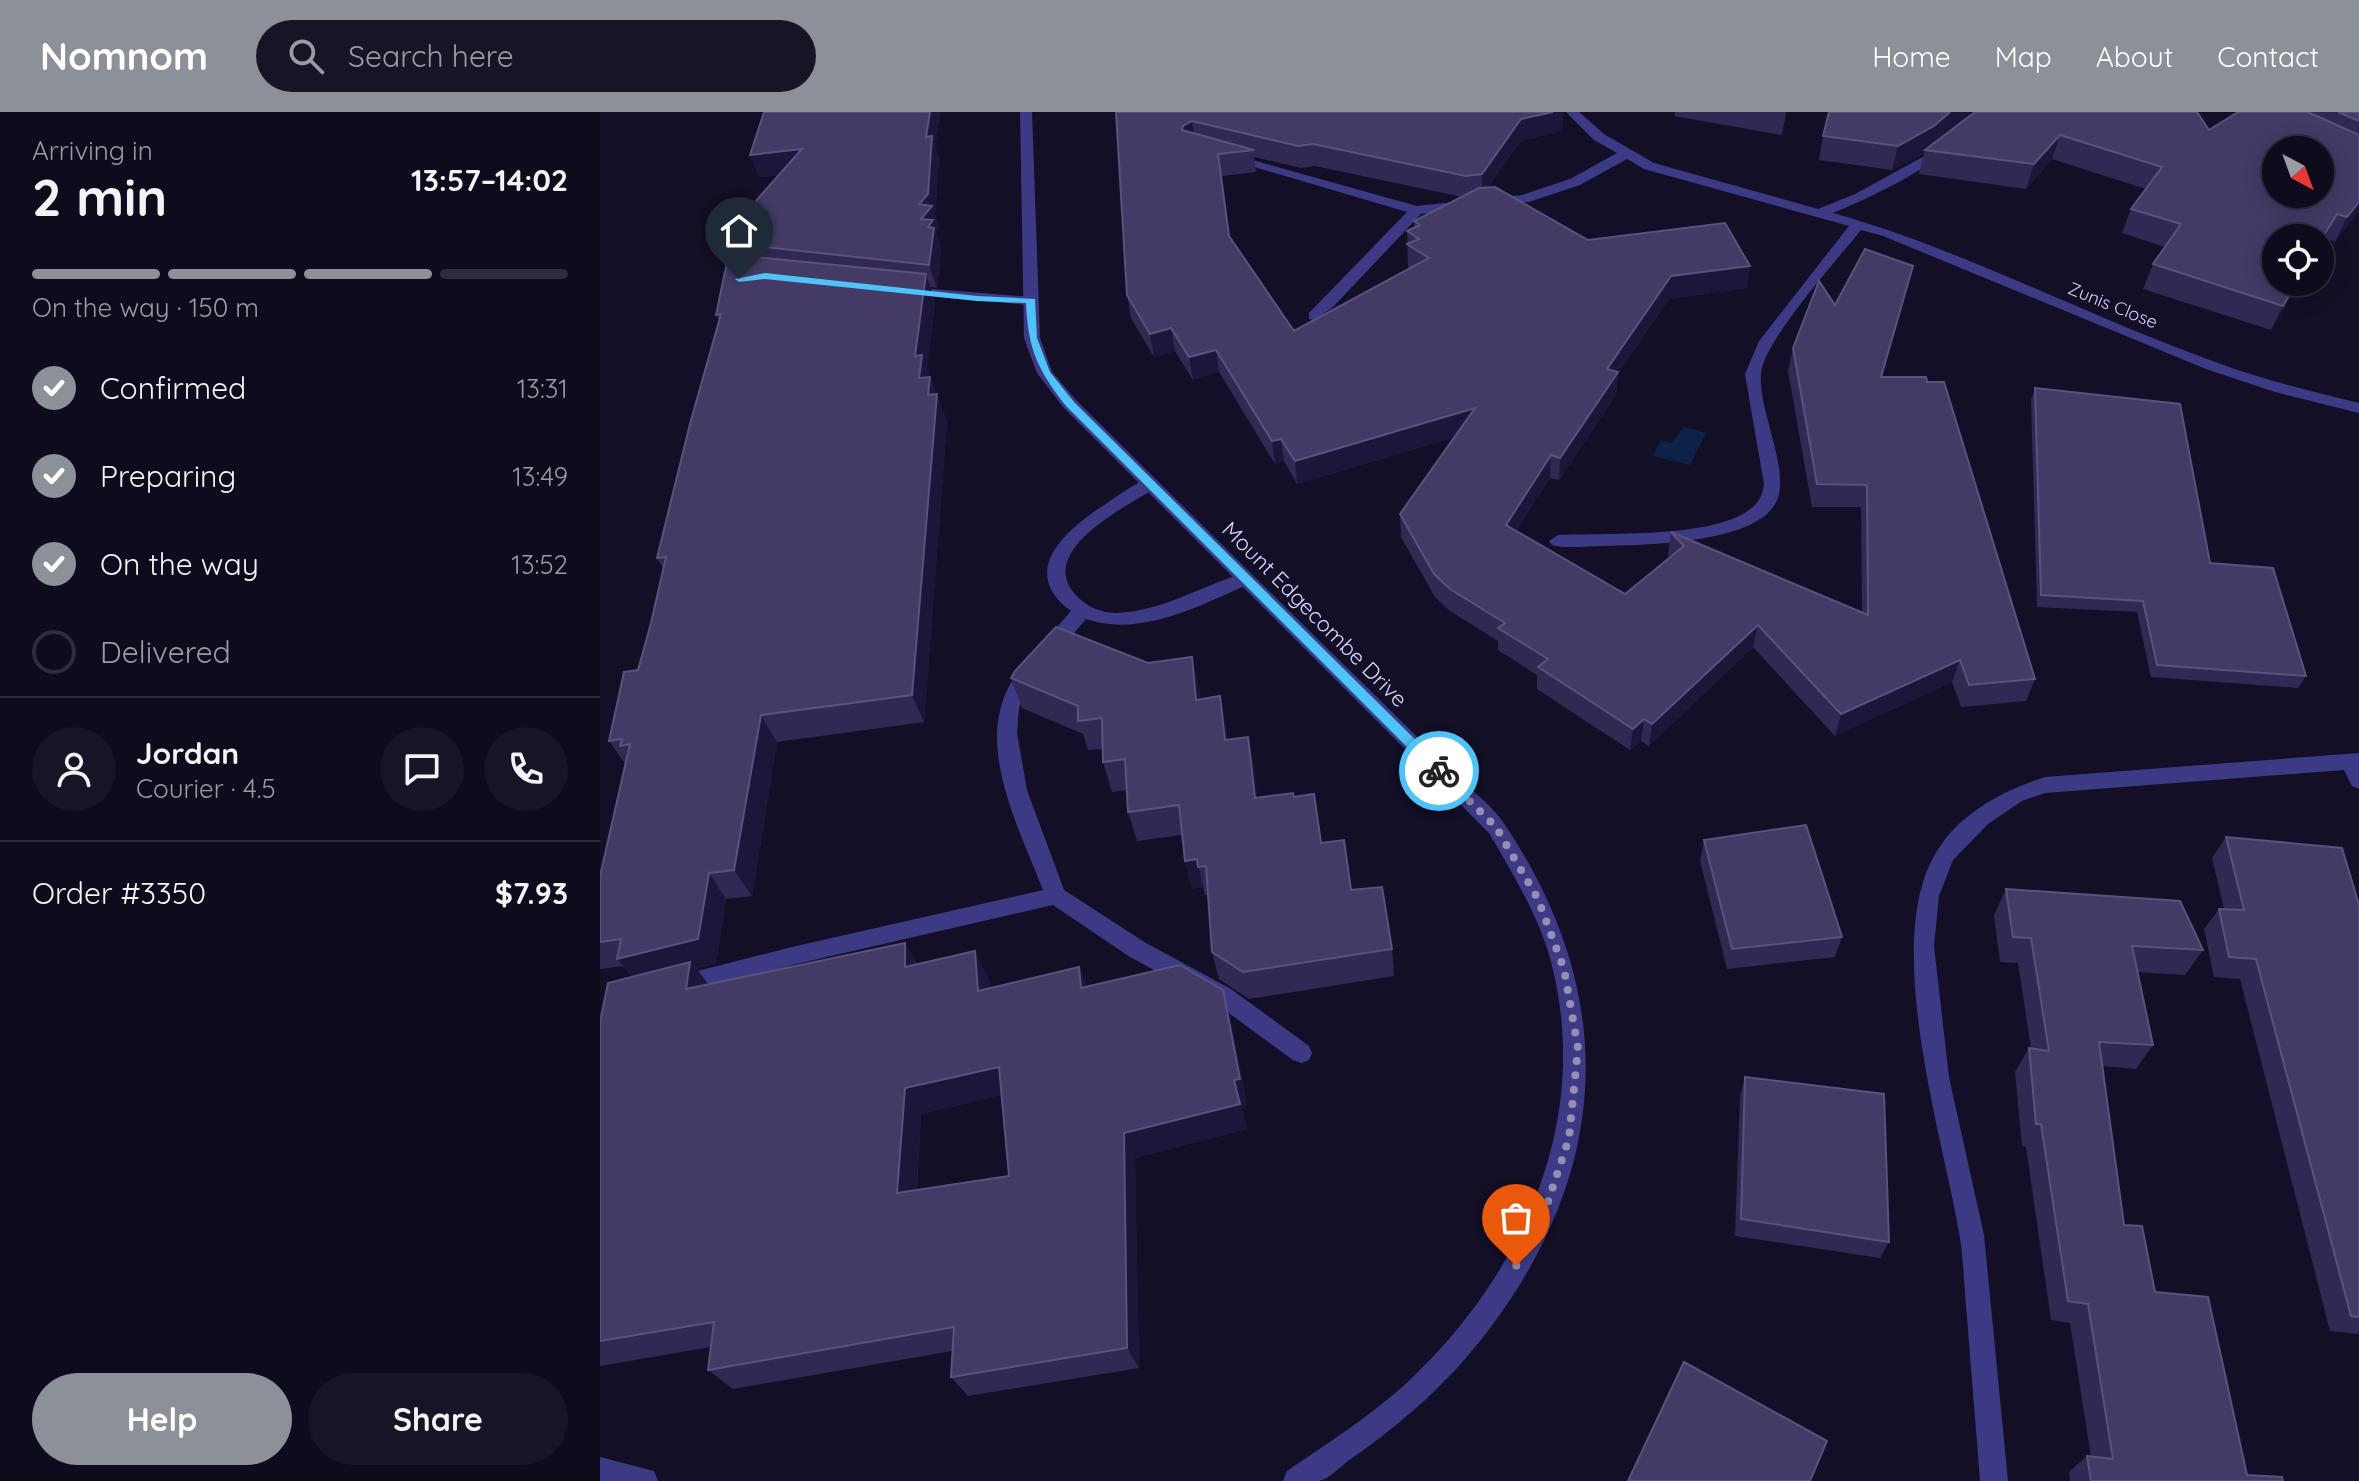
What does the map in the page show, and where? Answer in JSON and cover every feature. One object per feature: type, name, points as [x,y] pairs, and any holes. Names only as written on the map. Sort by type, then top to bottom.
[{"type":"street","name":"Mount Edgecombe Drive","points":[[1026,112],[1032,338],[1045,373],[1070,404],[1496,827],[1538,899],[1564,969],[1578,1048],[1569,1138],[1542,1220],[1490,1311],[1427,1382],[1363,1434],[1297,1481]]},
{"type":"street","name":"Zunis Close","points":[[1572,112],[1599,137],[1649,166],[1888,233],[2211,366],[2281,389],[2359,408]]},
{"type":"street","points":[[1821,213],[1860,197],[1935,156],[1983,112]]},
{"type":"street","points":[[1210,153],[1296,174],[1417,210],[1524,199],[1575,182],[1625,154]]},
{"type":"street","points":[[1314,316],[1349,284],[1385,240],[1417,210]]},
{"type":"street","points":[[1558,541],[1712,533],[1758,513],[1769,502],[1772,484],[1753,374],[1764,344],[1858,224]]},
{"type":"street","points":[[886,289],[1031,301]]},
{"type":"street","points":[[1150,484],[1084,525],[1060,553],[1055,567],[1057,585],[1068,600],[1100,618],[1119,619],[1186,604],[1245,579]]},
{"type":"street","points":[[1083,610],[1018,687],[1007,712],[1005,747],[1056,896],[1138,950],[1223,996],[1301,1053]]},
{"type":"street","points":[[1994,1481],[1972,1235],[1938,1077],[1923,946],[1928,896],[1945,855],[1981,818],[2015,795],[2045,785],[2356,768]]},
{"type":"street","points":[[659,991],[792,956],[1056,896]]},
{"type":"street","points":[[600,1471],[644,1481]]},
{"type":"water","points":[[1684,427],[1706,433],[1690,465],[1653,456],[1661,440],[1671,443]]},
{"type":"building","points":[[764,112],[930,112],[926,137],[932,136],[928,194],[919,204],[932,206],[921,219],[933,220],[928,227],[934,228],[929,265],[756,246],[731,250],[736,234],[755,212],[747,211],[802,149],[750,155]]},
{"type":"building","points":[[1116,112],[1553,112],[1521,119],[1482,174],[1466,176],[1313,144],[1298,146],[1192,121],[1183,126],[1182,130],[1254,150],[1218,154],[1229,236],[1294,331],[1429,258],[1407,244],[1419,239],[1407,231],[1420,225],[1414,221],[1479,188],[1495,187],[1588,240],[1725,223],[1750,266],[1671,276],[1607,369],[1618,372],[1560,458],[1551,455],[1506,525],[1625,594],[1684,546],[1671,532],[1868,615],[1867,485],[1817,484],[1793,348],[1819,281],[1835,305],[1865,249],[1913,266],[1881,377],[1926,377],[1927,382],[1944,382],[2035,679],[1969,685],[1960,660],[1841,714],[1758,625],[1652,724],[1644,719],[1633,729],[1538,667],[1548,659],[1498,628],[1505,623],[1450,589],[1434,574],[1400,514],[1475,408],[1295,461],[1281,439],[1272,441],[1216,350],[1189,357],[1171,328],[1150,334],[1127,295]]},
{"type":"building","points":[[1829,112],[1950,112],[1934,126],[1898,146],[1823,136]]},
{"type":"building","points":[[1975,112],[2197,112],[2209,130],[2238,112],[2308,112],[2359,135],[2359,202],[2347,217],[2337,214],[2331,224],[2262,224],[2262,296],[2289,296],[2283,306],[2153,264],[2181,224],[2131,209],[2162,167],[2060,135],[2034,164],[1925,150]]},
{"type":"building","points":[[2338,112],[2359,112],[2359,121]]},
{"type":"building","points":[[743,256],[926,274],[915,356],[922,355],[919,378],[930,377],[928,395],[937,394],[912,695],[761,715],[734,870],[709,873],[698,939],[617,959],[621,939],[600,942],[600,876],[630,744],[620,746],[622,739],[609,741],[624,672],[638,670],[651,623],[666,557],[657,558],[721,314],[716,315],[727,262]]},
{"type":"building","points":[[2035,388],[2180,404],[2210,563],[2273,568],[2306,676],[2157,665],[2143,601],[2041,595]]},
{"type":"building","points":[[1056,627],[1148,663],[1192,657],[1196,700],[1220,696],[1225,740],[1248,737],[1255,798],[1293,793],[1294,797],[1314,794],[1321,843],[1344,840],[1351,890],[1382,887],[1392,949],[1243,972],[1212,952],[1206,866],[1198,867],[1197,859],[1185,861],[1179,805],[1128,812],[1125,759],[1103,762],[1102,718],[1078,721],[1078,706],[1011,678]]},
{"type":"building","points":[[1806,825],[1842,937],[1732,949],[1704,840]]},
{"type":"building","points":[[2226,837],[2342,848],[2359,905],[2359,1317],[2351,1316],[2256,959],[2229,957],[2219,909],[2244,910]]},
{"type":"building","points":[[2006,889],[2180,901],[2203,950],[2132,946],[2153,1045],[2099,1042],[2124,1225],[2142,1226],[2155,1292],[2208,1297],[2247,1475],[2282,1477],[2283,1481],[2091,1481],[2087,1456],[2113,1459],[2088,1304],[2068,1301],[2041,1124],[2036,1124],[2029,1048],[2049,1051],[2031,938],[2013,937]]},
{"type":"building","points":[[905,943],[905,967],[975,951],[978,991],[1079,967],[1081,988],[1180,965],[1223,990],[1240,1079],[1234,1080],[1240,1104],[1124,1133],[1127,1348],[951,1377],[954,1327],[708,1370],[714,1322],[600,1341],[600,1022],[608,983],[690,962],[686,989]],"holes":[[[999,1067],[1009,1176],[897,1193],[905,1088]]]},
{"type":"building","points":[[1745,1077],[1884,1094],[1889,1242],[1741,1219]]},
{"type":"building","points":[[1684,1362],[1827,1441],[1810,1481],[1628,1481]]},
{"type":"way so far","points":[[1439,771],[1496,827],[1538,899],[1564,969],[1578,1048],[1569,1138],[1542,1220],[1516,1266]]},
{"type":"route","points":[[739,279],[765,276],[977,299],[1031,301],[1032,338],[1045,373],[1070,404],[1439,771]]}]
